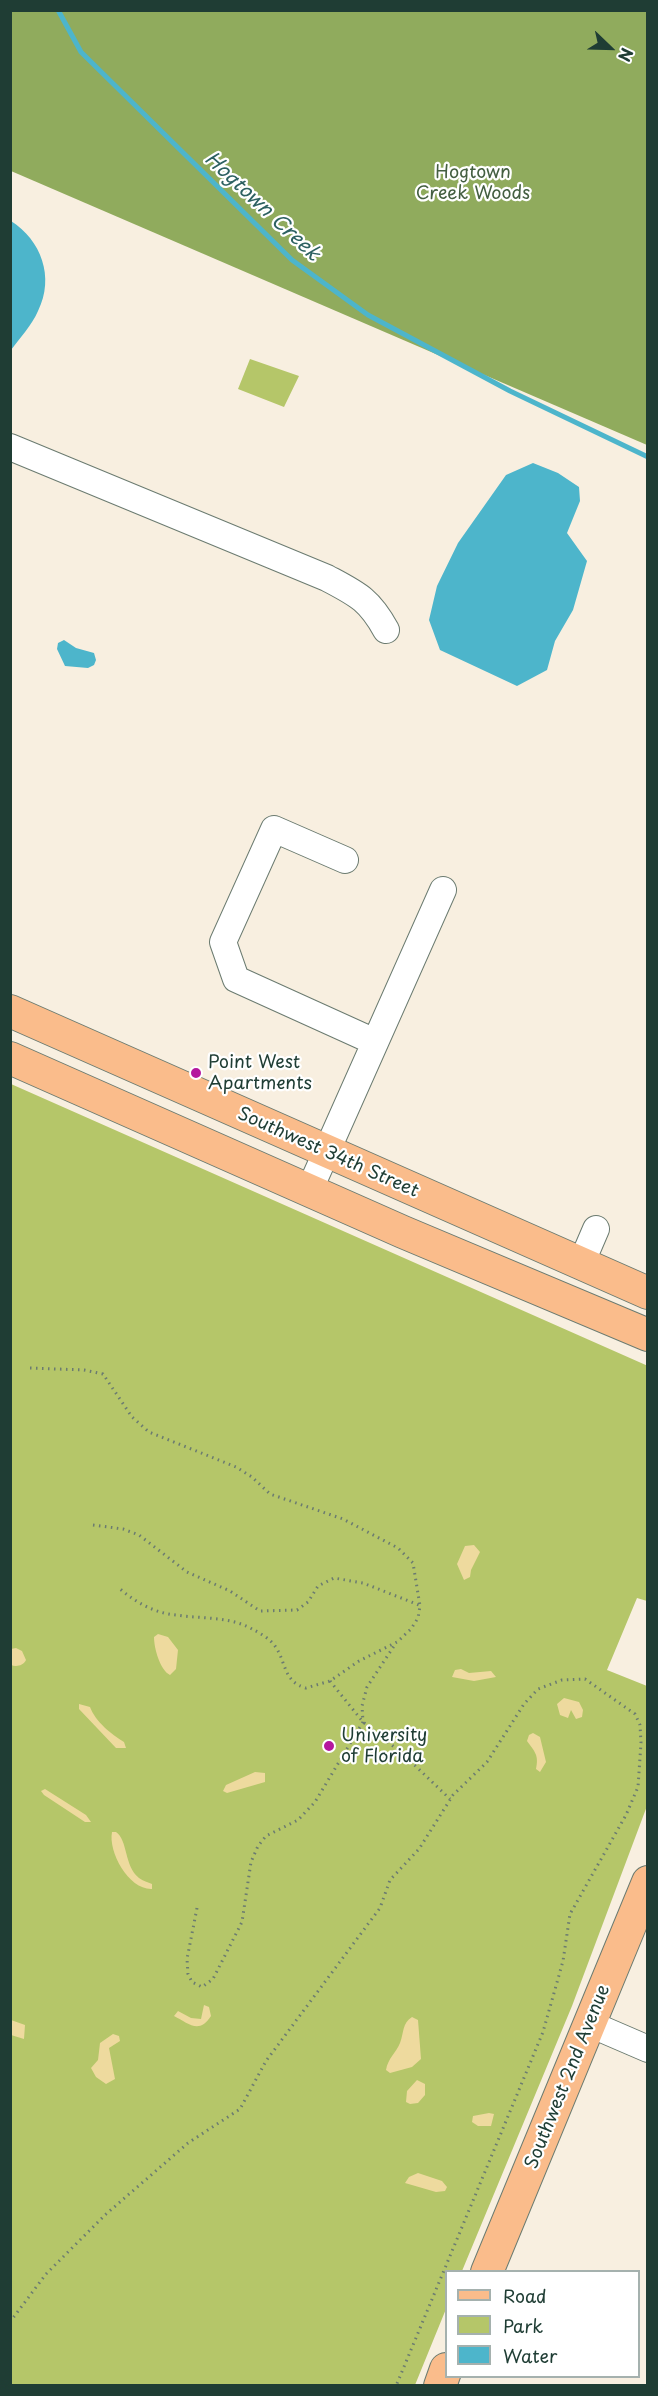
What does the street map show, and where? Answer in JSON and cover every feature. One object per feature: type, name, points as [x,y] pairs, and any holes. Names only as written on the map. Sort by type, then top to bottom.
[{"type":"main road","name":"Southwest 34th Street","points":[[10,1011],[648,1293]]},
{"type":"main road","points":[[10,1058],[309,1191],[648,1335]]},
{"type":"main road","name":"Southwest 2nd Avenue","points":[[487,2270],[648,1882]]},
{"type":"street","points":[[10,447],[327,578],[357,594],[374,608],[386,630]]},
{"type":"street","points":[[345,860],[274,829],[223,942],[237,979],[375,1042]]},
{"type":"street","points":[[309,1191],[443,890]]},
{"type":"street","points":[[581,1264],[596,1229]]},
{"type":"street","points":[[590,2024],[648,2049]]},
{"type":"path","points":[[30,1368],[84,1370],[103,1374],[132,1417],[149,1432],[236,1467],[252,1477],[270,1494],[336,1515],[398,1548],[413,1563],[420,1606],[415,1624],[397,1642],[367,1687],[362,1706],[363,1722],[331,1778],[307,1812],[298,1820],[266,1836],[258,1846],[251,1862],[242,1922],[213,1979],[202,1987],[192,1982],[187,1964],[197,1908]]},
{"type":"path","points":[[93,1525],[123,1529],[139,1535],[187,1572],[230,1591],[260,1611],[297,1610],[308,1602],[318,1586],[334,1578],[363,1584],[420,1606]]},
{"type":"path","points":[[118,1588],[140,1604],[159,1611],[173,1615],[225,1620],[250,1628],[275,1646],[286,1672],[300,1687],[315,1687],[330,1681],[359,1661],[397,1642]]},
{"type":"path","points":[[10,2322],[46,2274],[92,2228],[188,2143],[240,2109],[266,2061],[380,1908],[390,1880],[419,1849],[450,1799],[487,1762],[524,1704],[542,1686],[567,1679],[585,1679],[630,1710],[638,1719],[642,1755],[638,1787],[626,1815],[570,1914],[563,1961],[543,2032],[396,2385]]},
{"type":"path","points":[[330,1681],[363,1722],[403,1754],[450,1799]]},
{"type":"green space","name":"Hogtown Creek Woods","points":[[11,10],[647,11],[647,445],[11,171]]},
{"type":"green space","points":[[250,359],[299,376],[284,407],[238,389]]},
{"type":"green space","name":"University of Florida","points":[[11,1084],[648,1366],[647,1601],[637,1598],[607,1670],[647,1686],[647,1806],[572,2006],[462,2270],[445,2270],[445,2311],[415,2385],[11,2385]]},
{"type":"sand","points":[[474,1545],[480,1552],[470,1577],[464,1580],[457,1564],[465,1546]]},
{"type":"sand","points":[[158,1634],[168,1637],[178,1650],[176,1669],[170,1675],[163,1668],[156,1653],[154,1637]]},
{"type":"sand","points":[[16,1648],[22,1651],[26,1660],[21,1665],[15,1666],[11,1665],[11,1649]]},
{"type":"sand","points":[[461,1669],[469,1673],[491,1671],[496,1677],[474,1681],[452,1677],[455,1670]]},
{"type":"sand","points":[[564,1698],[579,1702],[583,1710],[582,1717],[576,1719],[571,1710],[568,1718],[560,1715],[557,1704]]},
{"type":"sand","points":[[79,1704],[90,1707],[109,1732],[124,1742],[126,1748],[116,1748],[79,1709]]},
{"type":"sand","points":[[533,1733],[540,1737],[546,1762],[540,1772],[536,1769],[536,1754],[527,1741],[529,1735]]},
{"type":"sand","points":[[255,1772],[265,1773],[265,1782],[227,1793],[223,1791],[226,1785]]},
{"type":"sand","points":[[45,1789],[86,1815],[91,1822],[85,1822],[44,1795],[41,1791]]},
{"type":"sand","points":[[112,1832],[116,1832],[123,1841],[134,1873],[152,1884],[152,1889],[144,1888],[128,1877],[113,1849]]},
{"type":"sand","points":[[204,2005],[209,2007],[211,2016],[202,2025],[193,2026],[174,2016],[178,2011],[191,2018],[201,2019]]},
{"type":"sand","points":[[412,2017],[418,2020],[421,2059],[412,2067],[390,2073],[386,2070],[387,2066],[400,2043],[405,2025]]},
{"type":"sand","points":[[11,2020],[25,2025],[24,2039],[11,2035]]},
{"type":"sand","points":[[113,2034],[119,2036],[120,2041],[109,2048],[115,2079],[106,2084],[96,2077],[91,2068],[98,2060],[100,2043]]},
{"type":"sand","points":[[417,2080],[425,2084],[425,2095],[418,2103],[410,2104],[406,2102],[407,2091]]},
{"type":"sand","points":[[494,2114],[491,2126],[478,2126],[472,2122],[473,2116]]},
{"type":"sand","points":[[418,2173],[442,2181],[447,2187],[445,2191],[436,2192],[405,2183],[409,2177]]},
{"type":"water","points":[[11,221],[30,238],[37,249],[45,273],[45,285],[43,298],[35,316],[11,350]]},
{"type":"water","points":[[533,463],[558,473],[579,487],[580,501],[567,533],[587,561],[573,610],[555,641],[547,670],[517,686],[440,650],[429,620],[437,586],[458,543],[506,475]]},
{"type":"water","points":[[64,640],[76,648],[94,653],[96,660],[94,665],[88,668],[65,666],[57,649],[58,643]]},
{"type":"waterway","name":"Hogtown Creek","points":[[58,10],[81,52],[292,260],[368,315],[510,391],[648,457]]},
{"type":"place","name":"Point West Apartments","points":[[196,1073]]},
{"type":"place","name":"University of Florida","points":[[329,1746]]}]
